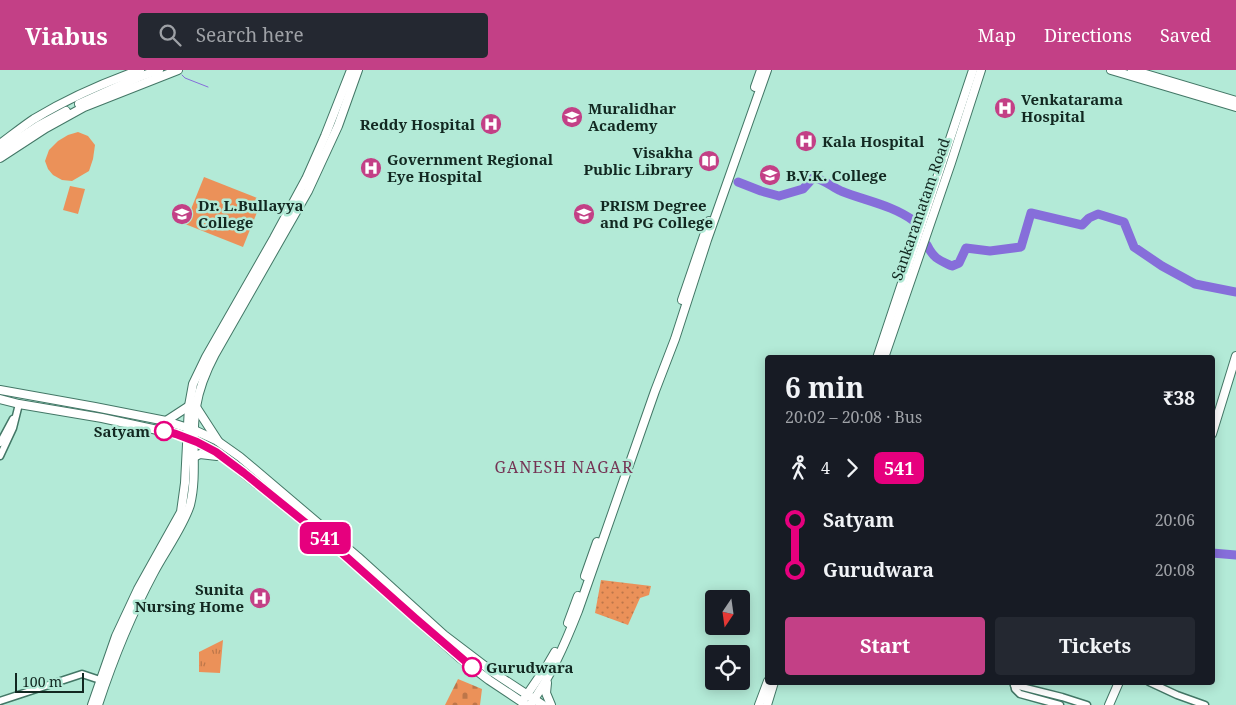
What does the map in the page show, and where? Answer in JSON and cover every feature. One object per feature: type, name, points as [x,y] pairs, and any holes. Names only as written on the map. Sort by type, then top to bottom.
[{"type":"main road","points":[[0,151],[38,126],[140,70]]},
{"type":"main road","points":[[0,144],[33,120],[159,70]]},
{"type":"main road","points":[[0,158],[74,112],[91,97],[178,70]]},
{"type":"main road","points":[[92,705],[116,636],[134,596],[181,512],[190,455],[192,388],[202,364],[311,169],[351,70]]},
{"type":"main road","points":[[166,421],[192,406],[209,365],[302,202],[323,160],[338,126],[358,70]]},
{"type":"main road","points":[[528,701],[559,645],[579,592],[670,338],[761,70]]},
{"type":"main road","points":[[528,701],[548,676],[564,647],[675,339],[767,70]]},
{"type":"main road","name":"Sankaramatam Road","points":[[877,355],[973,70]]},
{"type":"main road","name":"Sankaramatam Road","points":[[885,355],[981,70]]},
{"type":"main road","points":[[1111,70],[1236,107]]},
{"type":"main road","points":[[1132,70],[1236,101]]},
{"type":"main road","points":[[1215,424],[1236,356]]},
{"type":"main road","points":[[0,390],[166,421],[191,429],[221,444],[240,457],[350,551],[444,635],[528,701]]},
{"type":"main road","points":[[0,399],[160,431],[191,439],[216,452],[333,545],[460,658],[489,680],[528,701],[543,705]]},
{"type":"main road","points":[[192,406],[221,444]]},
{"type":"main road","points":[[98,705],[130,620],[154,571],[188,511],[192,489],[190,455],[183,444],[160,431]]},
{"type":"main road","points":[[190,455],[222,456]]},
{"type":"main road","points":[[548,676],[546,693],[551,705]]},
{"type":"main road","points":[[759,705],[766,685]]},
{"type":"main road","points":[[767,705],[773,685]]},
{"type":"main road","points":[[1109,705],[1118,685]]},
{"type":"street","points":[[0,456],[14,428],[19,404]]},
{"type":"street","points":[[0,443],[15,416]]},
{"type":"street","points":[[0,701],[82,674],[100,680]]},
{"type":"street","points":[[1014,685],[1020,694],[1060,705]]},
{"type":"street","points":[[1018,685],[1062,696],[1087,705]]},
{"type":"street","points":[[1155,685],[1176,695],[1205,705]]},
{"type":"green space","points":[[78,132],[88,136],[95,145],[89,171],[72,181],[62,180],[53,175],[45,161],[49,150],[58,141]]},
{"type":"green space","points":[[204,177],[262,200],[243,247],[185,224]]},
{"type":"green space","points":[[70,186],[85,189],[78,214],[63,210]]},
{"type":"green space","points":[[601,580],[651,586],[649,595],[640,598],[628,625],[595,613]]},
{"type":"green space","points":[[223,640],[220,673],[199,672],[199,652]]},
{"type":"green space","points":[[458,679],[482,689],[480,705],[445,705]]},
{"type":"waterway","points":[[182,75],[208,87]]},
{"type":"waterway","points":[[738,182],[779,196],[803,189],[813,178],[816,178],[841,191],[897,211],[914,221]]},
{"type":"waterway","points":[[927,245],[937,258],[952,266],[959,263],[966,248],[990,251],[1021,247],[1031,213],[1082,225],[1089,218],[1098,214],[1124,222],[1134,247],[1162,266],[1195,284],[1236,292]]},
{"type":"waterway","points":[[1215,553],[1236,555]]},
{"type":"bus line","name":"541","points":[[164,431],[197,442],[216,452],[244,473],[333,545],[472,667]]},
{"type":"place","name":"Venkatarama Hospital","points":[[1005,108]]},
{"type":"place","name":"Muralidhar Academy","points":[[572,117]]},
{"type":"place","name":"Reddy Hospital","points":[[491,124]]},
{"type":"place","name":"Kala Hospital","points":[[806,141]]},
{"type":"place","name":"Visakha Public Library","points":[[709,161]]},
{"type":"place","name":"Government Regional Eye Hospital","points":[[371,168]]},
{"type":"place","name":"B.V.K. College","points":[[770,175]]},
{"type":"place","name":"Dr. L.Bullayya College","points":[[182,214]]},
{"type":"place","name":"PRISM Degree and PG College","points":[[584,214]]},
{"type":"place","name":"Satyam","points":[[164,431]]},
{"type":"place","name":"Sunita Nursing Home","points":[[260,598]]},
{"type":"place","name":"Gurudwara","points":[[472,667]]},
{"type":"district","name":"GANESH NAGAR","points":[[564,467]]}]
